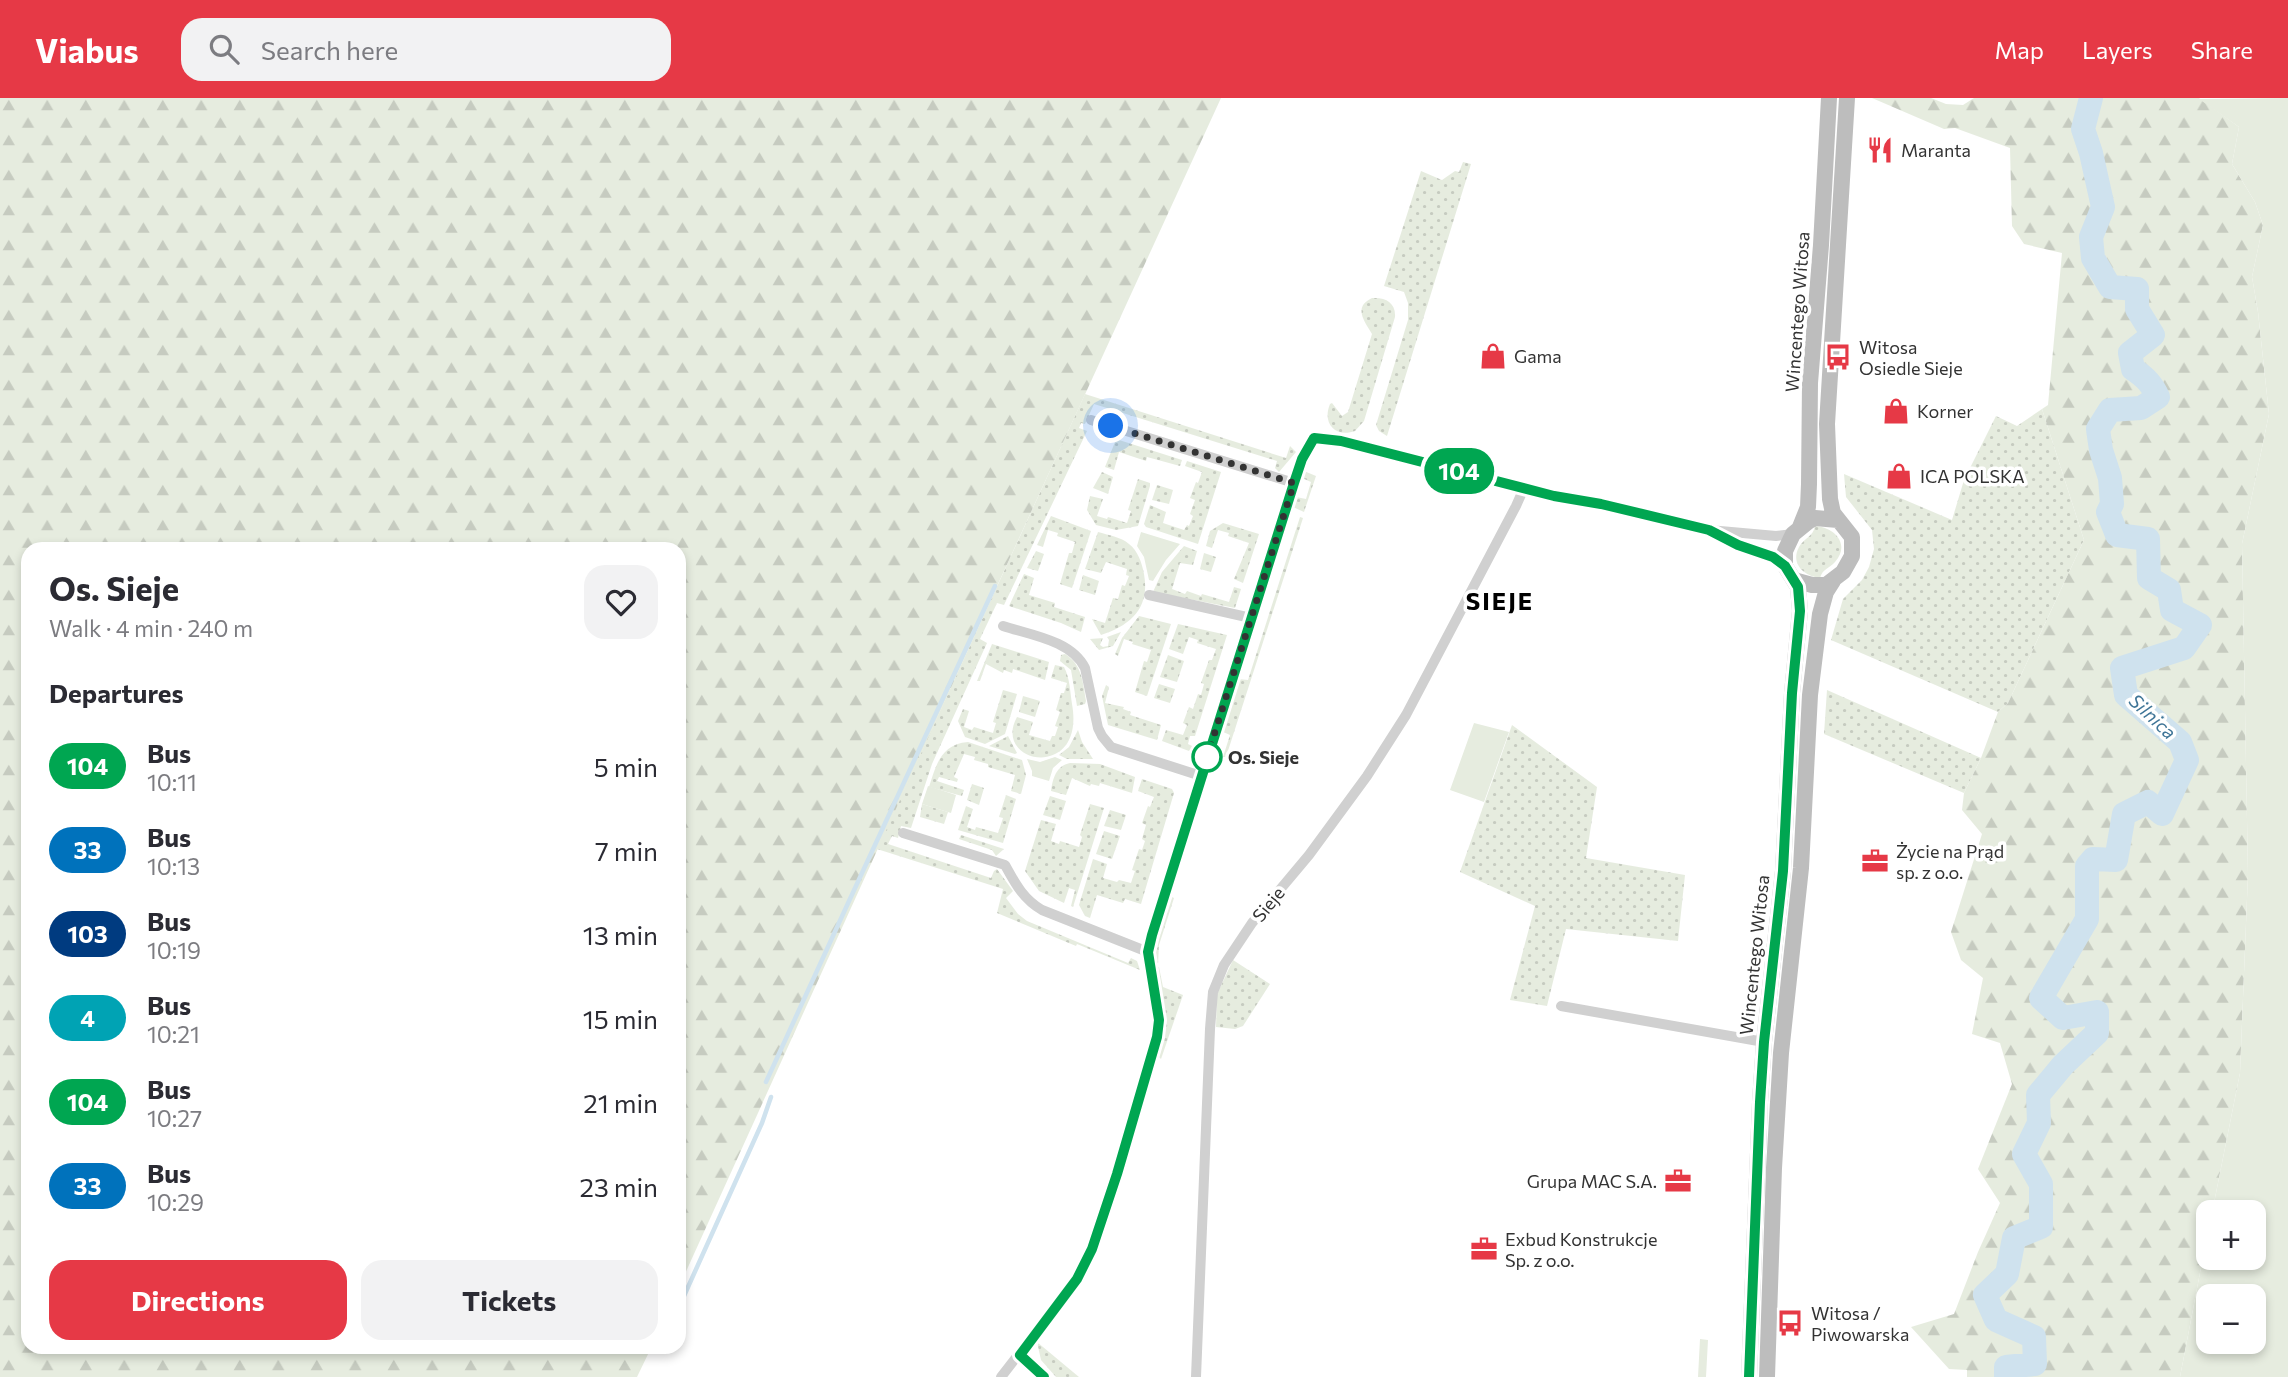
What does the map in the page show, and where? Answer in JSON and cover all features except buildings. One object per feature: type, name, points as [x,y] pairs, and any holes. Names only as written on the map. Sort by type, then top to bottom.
[{"type":"main road","name":"Wincentego Witosa","points":[[1797,531],[1808,507],[1810,383],[1829,98]]},
{"type":"main road","name":"Wincentego Witosa","points":[[1838,520],[1833,513],[1829,491],[1827,424],[1847,98]]},
{"type":"main road","points":[[1815,518],[1838,520],[1852,537],[1849,565],[1833,581],[1820,586],[1794,580],[1785,566],[1785,551],[1797,531],[1815,518]]},
{"type":"main road","name":"Wincentego Witosa","points":[[1749,1377],[1756,1167],[1764,1042],[1783,871],[1792,693],[1799,625],[1800,596],[1794,580]]},
{"type":"main road","name":"Wincentego Witosa","points":[[1767,1377],[1781,1053],[1797,927],[1810,695],[1821,614],[1826,592],[1833,581]]},
{"type":"street","points":[[1091,420],[1294,483]]},
{"type":"street","points":[[1001,1377],[1077,1279],[1099,1232],[1157,1037],[1159,1020],[1148,952],[1294,483],[1302,459],[1314,438],[1341,441],[1524,488],[1709,530],[1776,536],[1797,531]]},
{"type":"street","name":"Sieje","points":[[1196,1377],[1213,992],[1224,965],[1252,923],[1309,855],[1360,786],[1406,715],[1524,488]]},
{"type":"street","points":[[1709,530],[1738,545],[1773,557],[1785,566]]},
{"type":"street","points":[[1149,595],[1251,618]]},
{"type":"street","points":[[1003,626],[1064,646],[1077,655],[1085,668],[1098,728],[1111,747],[1201,776]]},
{"type":"street","points":[[903,833],[1004,865],[1030,903],[1148,952]]},
{"type":"street","points":[[1561,1006],[1764,1042]]},
{"type":"street","points":[[1020,1355],[1044,1377]]},
{"type":"green space","points":[[0,98],[1221,98],[686,1272],[686,542],[21,542],[21,1354],[648,1354],[637,1377],[0,1377]]},
{"type":"green space","points":[[1872,98],[1931,98],[1946,104],[1963,105],[1974,98],[2199,98],[2239,127],[2232,164],[2255,202],[2263,225],[2252,277],[2269,414],[2242,544],[2248,874],[2240,1073],[2215,1200],[2196,1200],[2196,1270],[2201,1270],[2180,1377],[1967,1377],[1967,1370],[1949,1369],[1911,1327],[1954,1314],[2000,1203],[1978,1169],[2012,1084],[2000,1043],[1972,1034],[1983,978],[1961,960],[1951,932],[1982,834],[1962,810],[1964,793],[1981,758],[1998,712],[2008,703],[2084,540],[2042,409],[2048,405],[2062,253],[2024,244],[2012,226],[2010,148],[1955,128],[1944,129]]},
{"type":"green space","points":[[2288,98],[2288,1377],[2180,1377],[2196,1294],[2196,1354],[2266,1354],[2266,1284],[2198,1284],[2201,1270],[2266,1270],[2266,1200],[2215,1200],[2240,1073],[2248,874],[2242,544],[2269,414],[2252,277],[2263,225],[2255,202],[2232,164],[2239,127],[2199,99]]},
{"type":"green space","points":[[1463,162],[1471,164],[1387,436],[1379,431],[1376,425],[1408,320],[1408,303],[1404,292],[1384,286],[1421,171],[1442,180],[1455,171],[1459,172]]},
{"type":"green space","points":[[1372,298],[1389,302],[1394,308],[1395,317],[1364,421],[1355,431],[1336,431],[1329,423],[1328,411],[1332,403],[1342,416],[1348,412],[1372,334],[1363,319],[1362,310]]},
{"type":"green space","points":[[1085,394],[1286,458],[1290,446],[1296,452],[1279,472],[1275,468],[1277,461],[1094,404],[1085,424],[1081,423],[1079,428],[1087,431],[1004,605],[997,603],[980,639],[987,643],[932,764],[911,828],[901,826],[898,838],[892,836],[888,844],[991,878],[997,869],[1013,891],[1006,898],[1027,921],[1128,963],[1131,958],[1137,961],[1140,970],[997,913],[1003,889],[877,849]]},
{"type":"green space","points":[[2042,409],[2084,540],[2008,703],[1998,712],[1831,640],[1843,599],[1862,580],[1874,549],[1872,530],[1846,497],[1844,474],[1952,520],[1964,480],[1996,416],[2017,426]]},
{"type":"green space","points":[[1119,440],[1182,460],[1180,466],[1147,457],[1146,461],[1119,452],[1114,470],[1105,467],[1115,442]]},
{"type":"green space","points":[[1187,461],[1221,472],[1198,544],[1146,527],[1144,524],[1150,505],[1166,512],[1163,523],[1184,530],[1189,526],[1195,500],[1190,498],[1202,472],[1185,466]]},
{"type":"green space","points":[[1304,471],[1316,476],[1304,512],[1293,507],[1296,497],[1306,499],[1311,482],[1302,478]]},
{"type":"green space","points":[[1102,472],[1113,477],[1108,494],[1093,488]]},
{"type":"green space","points":[[1138,479],[1150,483],[1150,486],[1138,526],[1116,530],[1096,525],[1087,510],[1090,496],[1103,499],[1097,516],[1127,523],[1131,511],[1128,510]]},
{"type":"green space","points":[[1157,485],[1173,490],[1169,504],[1152,500]]},
{"type":"green space","points":[[1051,516],[1091,531],[1072,588],[1060,584],[1075,542],[1048,530],[1043,547],[1037,545]]},
{"type":"green space","points":[[1300,517],[1303,518],[1226,757],[1223,757],[1230,735],[1221,731],[1238,679],[1248,680]]},
{"type":"green space","points":[[1223,523],[1259,534],[1243,583],[1234,579],[1249,543],[1218,530],[1212,548],[1206,546],[1210,531]]},
{"type":"green space","points":[[1815,526],[1834,533],[1841,543],[1840,555],[1824,570],[1820,578],[1804,572],[1796,559],[1799,547]]},
{"type":"green space","points":[[1098,532],[1114,536],[1132,547],[1141,562],[1145,586],[1141,605],[1130,620],[1101,635],[1092,619],[1105,623],[1113,598],[1118,599],[1122,585],[1125,586],[1129,576],[1126,575],[1127,569],[1106,562],[1101,573],[1085,569]]},
{"type":"green space","points":[[1141,532],[1180,544],[1153,581],[1149,580],[1144,557],[1137,546]]},
{"type":"green space","points":[[1184,546],[1197,551],[1193,565],[1180,563],[1172,589],[1229,602],[1234,587],[1241,589],[1235,608],[1153,592],[1162,572]]},
{"type":"green space","points":[[1036,551],[1044,554],[1038,571],[1027,568]]},
{"type":"green space","points":[[1204,553],[1216,557],[1211,572],[1200,569]]},
{"type":"green space","points":[[1024,574],[1034,578],[1029,595],[1085,617],[1081,632],[1009,606]]},
{"type":"green space","points":[[1083,575],[1099,581],[1095,595],[1079,590]]},
{"type":"green space","points":[[1139,616],[1171,624],[1147,696],[1135,692],[1144,661],[1147,662],[1151,650],[1124,639],[1118,656],[1115,654],[1122,638]]},
{"type":"green space","points":[[1178,624],[1227,635],[1195,736],[1190,736],[1188,744],[1192,746],[1189,751],[1162,741],[1166,730],[1183,735],[1187,725],[1183,723],[1189,707],[1193,709],[1198,694],[1201,695],[1204,684],[1201,683],[1216,649],[1197,643],[1198,640],[1189,637],[1183,654],[1169,649]]},
{"type":"green space","points":[[1121,632],[1113,646],[1099,650],[1090,639],[1103,638],[1100,645],[1108,646],[1107,637]]},
{"type":"green space","points":[[992,644],[1049,662],[1045,680],[1013,669],[1012,673],[1004,670],[1003,673],[986,664],[980,681],[977,681]]},
{"type":"green space","points":[[1065,654],[1075,663],[1081,674],[1085,704],[1077,706],[1071,670],[1060,661],[1061,655]]},
{"type":"green space","points":[[1168,655],[1184,661],[1177,682],[1160,677]]},
{"type":"green space","points":[[1055,665],[1064,667],[1068,676],[1073,729],[1066,746],[1054,755],[1040,757],[1027,754],[1017,746],[1012,733],[1017,717],[1033,722],[1029,735],[1050,741],[1058,727],[1055,726],[1060,712],[1056,710],[1067,683],[1051,678]]},
{"type":"green space","points":[[1159,684],[1175,689],[1170,703],[1154,698]]},
{"type":"green space","points":[[1106,685],[1109,687],[1105,703],[1124,707],[1123,709],[1131,712],[1130,715],[1161,725],[1157,740],[1108,725],[1102,696]]},
{"type":"green space","points":[[1003,690],[1017,694],[1005,734],[985,744],[965,737],[958,721],[963,709],[969,711],[964,727],[993,733],[996,723],[993,722]]},
{"type":"green space","points":[[1827,690],[1981,758],[1964,793],[1824,734]]},
{"type":"green space","points":[[1023,696],[1040,701],[1035,717],[1019,712]]},
{"type":"green space","points":[[1474,723],[1509,732],[1484,802],[1450,790]]},
{"type":"green space","points":[[1512,725],[1597,787],[1586,858],[1685,875],[1678,941],[1566,929],[1547,1006],[1510,1000],[1535,906],[1460,872]]},
{"type":"green space","points":[[1078,730],[1093,759],[1067,759],[1059,755],[1069,747]]},
{"type":"green space","points":[[1008,736],[1017,753],[989,746]]},
{"type":"green space","points":[[968,742],[1022,760],[1026,775],[1021,794],[1011,791],[1015,775],[988,767],[988,764],[964,754],[954,777],[958,779],[957,782],[939,777],[937,781],[964,790],[962,796],[929,787],[937,764],[946,751]]},
{"type":"green space","points":[[1055,757],[1062,760],[1053,768],[1049,781],[1032,776],[1027,759],[1040,762]]},
{"type":"green space","points":[[1070,763],[1100,764],[1135,777],[1132,793],[1100,783],[1099,786],[1090,786],[1072,778],[1066,795],[1051,791],[1058,770]]},
{"type":"green space","points":[[1142,779],[1172,789],[1174,793],[1141,904],[1125,899],[1123,903],[1097,895],[1090,918],[1085,916],[1079,905],[1093,859],[1107,864],[1103,878],[1131,883],[1139,849],[1142,850],[1145,841],[1142,839],[1146,825],[1142,823],[1154,797],[1138,791]]},
{"type":"green space","points":[[972,784],[984,788],[979,805],[967,800]]},
{"type":"green space","points":[[928,786],[956,795],[951,813],[922,804]]},
{"type":"green space","points":[[1006,795],[1016,799],[1003,843],[958,830],[966,806],[973,809],[967,827],[998,833],[1003,818],[999,817]]},
{"type":"green space","points":[[1050,796],[1066,801],[1060,820],[1043,815]]},
{"type":"green space","points":[[922,804],[948,812],[944,824],[920,817]]},
{"type":"green space","points":[[1090,804],[1104,808],[1073,907],[1071,906],[1075,890],[1069,888],[1064,903],[1039,891],[1025,871],[1041,820],[1056,824],[1051,841],[1079,847]]},
{"type":"green space","points":[[1110,810],[1126,815],[1121,830],[1104,826]]},
{"type":"green space","points":[[1104,831],[1120,836],[1112,859],[1096,854]]},
{"type":"green space","points":[[961,835],[1004,849],[996,856],[992,850],[959,839]]},
{"type":"green space","points":[[1172,897],[1174,898],[1159,945],[1156,964],[1160,929]]},
{"type":"green space","points":[[1233,960],[1270,984],[1243,1026],[1235,1029],[1216,1027],[1217,994]]},
{"type":"green space","points":[[1157,967],[1163,987],[1183,995],[1161,1059],[1159,1057],[1165,1021]]},
{"type":"green space","points":[[1700,1339],[1708,1340],[1706,1377],[1698,1377]]},
{"type":"green space","points":[[1037,1342],[1079,1377],[1056,1377],[1041,1360]]},
{"type":"waterway","name":"Silnica","points":[[2006,1377],[2006,1367],[2035,1364],[2034,1337],[1996,1320],[1985,1295],[2007,1274],[2014,1238],[2041,1227],[2041,1184],[2024,1154],[2039,1123],[2038,1095],[2063,1065],[2097,1033],[2097,1012],[2063,1018],[2041,998],[2087,919],[2087,866],[2093,859],[2116,860],[2124,814],[2148,802],[2162,814],[2187,760],[2180,742],[2126,695],[2122,668],[2184,648],[2200,625],[2172,610],[2169,590],[2149,578],[2148,539],[2117,535],[2108,512],[2112,504],[2110,478],[2098,429],[2110,410],[2141,408],[2158,397],[2148,381],[2133,369],[2130,353],[2153,335],[2137,309],[2137,289],[2110,287],[2093,258],[2091,237],[2103,207],[2083,129],[2091,98]]},
{"type":"waterway","points":[[766,1082],[995,586]]},
{"type":"waterway","points":[[686,1291],[762,1123],[771,1097]]},
{"type":"bus line","name":"104","points":[[1044,1377],[1020,1355],[1077,1279],[1099,1232],[1157,1037],[1159,1020],[1148,952],[1152,935],[1294,483],[1302,459],[1314,438],[1341,441],[1554,496],[1601,504],[1709,530],[1738,545],[1773,557],[1785,566],[1798,587],[1800,611],[1792,693],[1783,871],[1760,1102],[1749,1377]]},
{"type":"place","name":"Maranta","points":[[1880,150]]},
{"type":"place","name":"Gama","points":[[1493,356]]},
{"type":"place","name":"Witosa Osiedle Sieje","points":[[1838,357]]},
{"type":"place","name":"Korner","points":[[1896,411]]},
{"type":"place","name":"ICA POLSKA","points":[[1899,476]]},
{"type":"place","name":"Os. Sieje","points":[[1207,757]]},
{"type":"place","name":"Życie na Prąd sp. z o.o.","points":[[1875,861]]},
{"type":"place","name":"Grupa MAC S.A.","points":[[1678,1181]]},
{"type":"place","name":"Exbud Konstrukcje Sp. z o.o.","points":[[1484,1249]]},
{"type":"place","name":"Witosa / Piwowarska","points":[[1790,1323]]},
{"type":"district","name":"SIEJE","points":[[1500,600]]},
{"type":"route","points":[[1111,426],[1294,483],[1207,757]]}]
